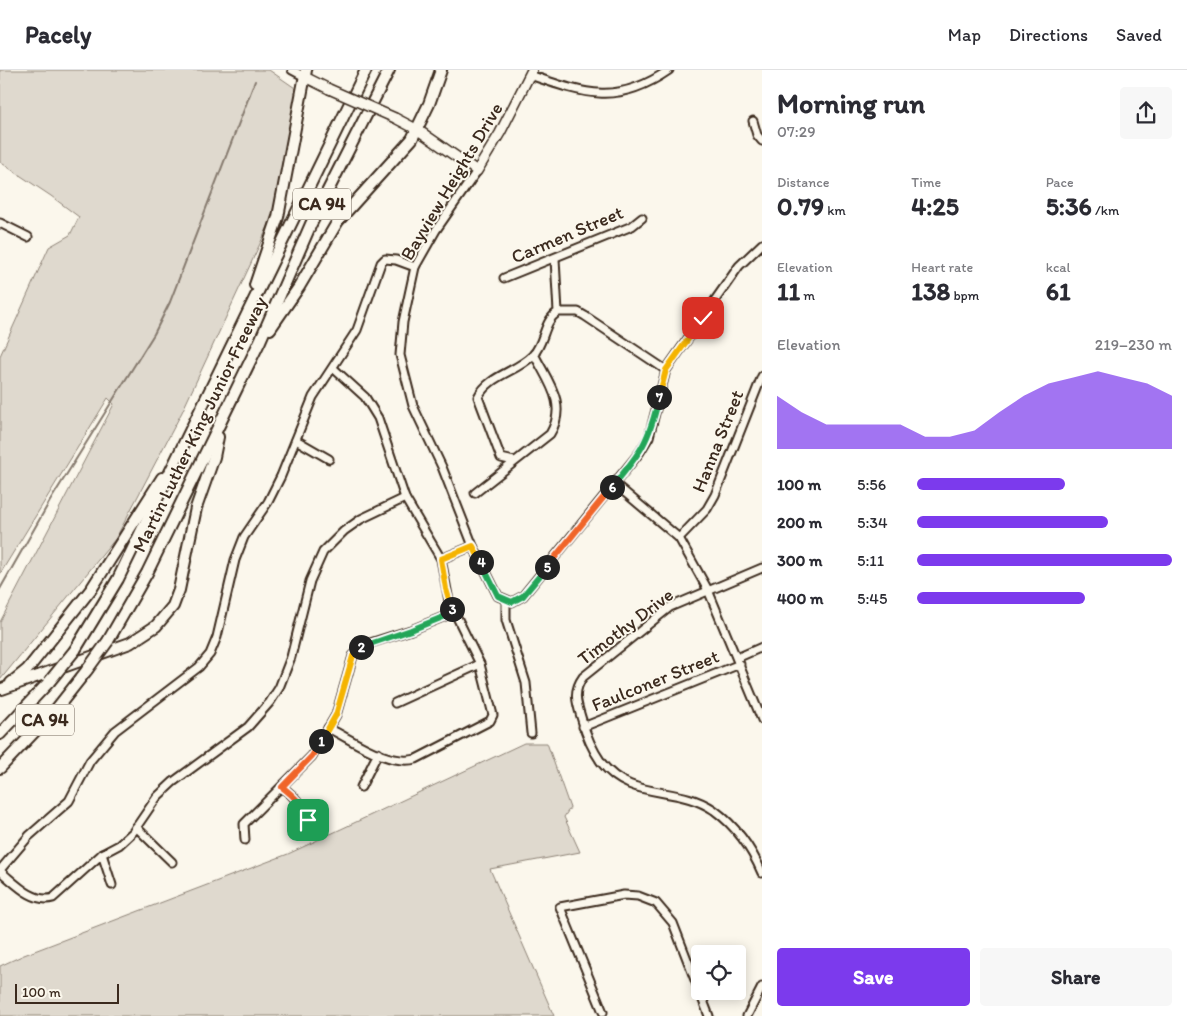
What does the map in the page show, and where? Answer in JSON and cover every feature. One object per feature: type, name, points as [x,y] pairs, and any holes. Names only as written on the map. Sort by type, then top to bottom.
[{"type":"highway","name":"Martin Luther King Junior Freeway","points":[[0,734],[49,682],[75,650],[118,579],[366,70]]},
{"type":"highway","name":"Martin Luther King Junior Freeway","points":[[0,768],[57,708],[108,641],[147,574],[260,341],[312,224],[389,70]]},
{"type":"highway","points":[[260,341],[300,287],[338,222],[352,204],[396,159],[418,130],[441,70]]},
{"type":"highway","points":[[239,329],[278,217],[305,74]]},
{"type":"highway","points":[[1,690],[130,643],[156,626],[173,606],[179,590],[196,508],[214,457],[220,423]]},
{"type":"highway","points":[[1,690],[27,670],[92,588],[180,450]]},
{"type":"main road","name":"Bayview Heights Drive","points":[[477,171],[531,73]]},
{"type":"main road","points":[[305,74],[329,89],[418,130],[477,171]]},
{"type":"street","points":[[292,70],[305,74]]},
{"type":"street","points":[[531,73],[580,92],[596,93],[619,92],[642,86],[669,70]]},
{"type":"street","points":[[753,121],[757,135],[762,141]]},
{"type":"street","name":"Bayview Heights Drive","points":[[477,171],[436,230],[415,267],[403,322],[401,366],[413,406],[442,467],[473,546],[498,596],[506,601]]},
{"type":"street","name":"Carmen Street","points":[[504,278],[555,259],[632,226],[642,218]]},
{"type":"street","points":[[0,223],[28,237]]},
{"type":"street","points":[[531,733],[526,683],[506,620],[506,601],[515,601],[523,596],[640,452],[649,437],[666,370],[739,266],[762,244]]},
{"type":"street","points":[[404,498],[348,528],[323,552],[310,581],[291,657],[279,688],[270,702],[248,727],[173,782],[157,797],[136,827],[119,845],[102,854],[49,900],[29,894],[0,870],[29,836],[69,801],[99,748],[115,731],[199,667],[210,654],[218,637],[235,560],[241,544],[268,502],[313,397],[364,316],[381,263],[385,259],[390,258],[415,267]]},
{"type":"street","points":[[555,259],[558,312]]},
{"type":"street","points":[[514,461],[501,458],[478,397],[483,386],[523,364],[534,354],[551,316],[558,312],[578,312],[666,370]]},
{"type":"street","points":[[475,493],[550,434],[556,424],[559,409],[558,402],[534,354]]},
{"type":"street","points":[[328,728],[378,753],[399,761],[408,761],[490,721],[493,715],[480,664],[453,613],[446,589],[441,559],[404,498],[372,408],[354,386],[333,368]]},
{"type":"street","name":"Hanna Street","points":[[679,538],[707,509],[715,495],[762,376]]},
{"type":"street","points":[[296,440],[329,459]]},
{"type":"street","points":[[615,484],[679,538],[708,590],[762,720]]},
{"type":"street","points":[[441,559],[473,546]]},
{"type":"street","name":"Timothy Drive","points":[[762,568],[670,607],[583,677],[577,685],[575,696],[583,727],[593,750],[610,774],[634,788],[678,795],[712,809],[731,823],[742,836],[754,854],[762,873]]},
{"type":"street","points":[[245,840],[244,824],[312,756],[341,700],[353,656],[358,648],[453,613]]},
{"type":"street","name":"Faulconer Street","points":[[583,727],[738,661],[762,647]]},
{"type":"street","points":[[395,703],[480,664]]},
{"type":"street","points":[[361,786],[378,753]]},
{"type":"street","points":[[282,787],[305,810],[308,820]]},
{"type":"street","points":[[136,827],[172,862]]},
{"type":"street","points":[[102,854],[112,885]]},
{"type":"street","points":[[603,1012],[560,907],[624,895],[638,896],[656,904],[673,923],[709,1016]]},
{"type":"street","points":[[760,990],[762,1001]]},
{"type":"street","points":[[747,1016],[760,990]]},
{"type":"shaded area","points":[[0,70],[269,70],[298,90],[271,220],[182,412],[116,538],[0,680],[0,622],[114,404],[108,398],[0,574],[0,356],[49,247],[70,235],[79,217],[0,162]]},
{"type":"shaded area","points":[[524,743],[547,743],[570,808],[564,817],[580,852],[490,869],[554,1016],[0,1016],[0,966],[24,955],[288,854]]},
{"type":"waterway","points":[[0,589],[50,501],[154,334],[170,302],[255,81]]},
{"type":"route","points":[[308,820],[305,810],[282,787],[312,756],[336,715],[353,656],[358,648],[453,613],[446,589],[441,559],[473,546],[498,596],[512,602],[523,596],[640,452],[649,437],[663,376],[703,318]]}]
